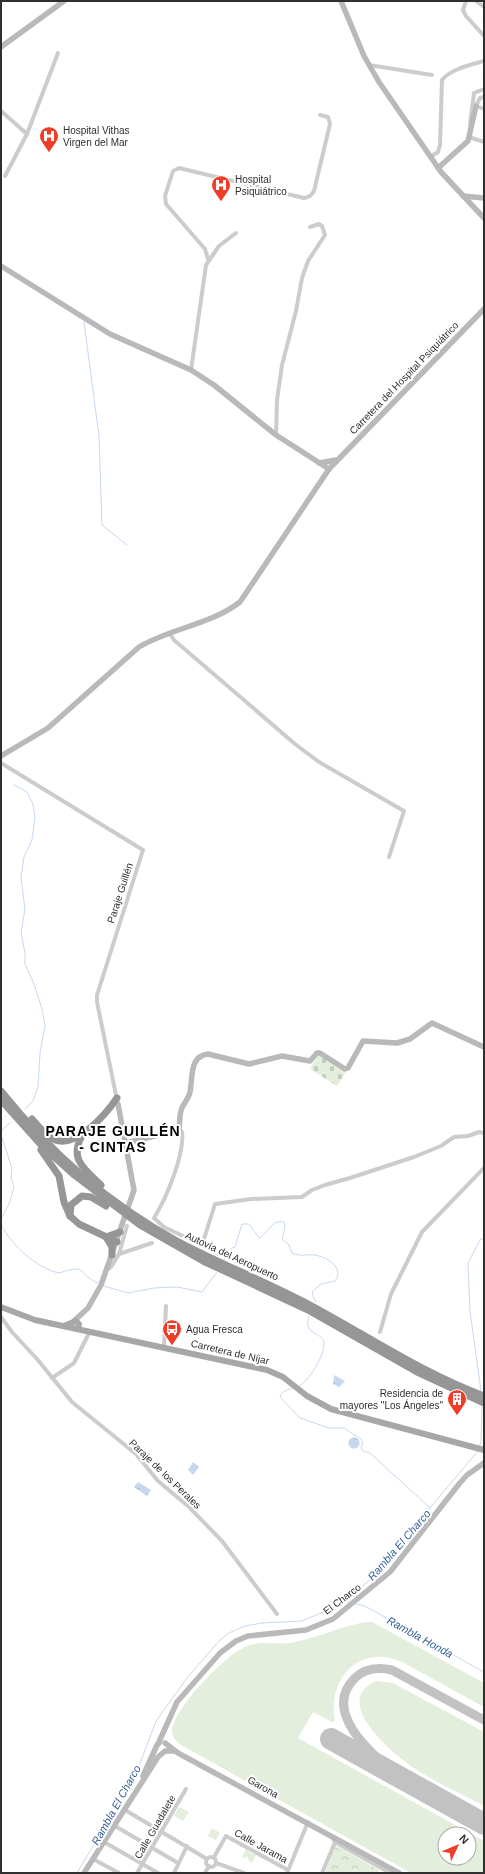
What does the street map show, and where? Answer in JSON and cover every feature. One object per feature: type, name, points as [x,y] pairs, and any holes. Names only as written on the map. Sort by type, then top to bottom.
[{"type":"highway","points":[[1,1087],[50,1137],[56,1140],[70,1140],[84,1132],[118,1101]]},
{"type":"highway","name":"Autovía del Aeropuerto","points":[[1,1091],[38,1133],[60,1155],[97,1188],[135,1215],[175,1240],[202,1254],[292,1296],[405,1360],[476,1396],[484,1403]]},
{"type":"highway","points":[[3,1102],[55,1168],[61,1182],[64,1202],[70,1216],[79,1224],[117,1242]]},
{"type":"highway","name":"Autovía del Aeropuerto","points":[[3,1102],[42,1146],[73,1174],[140,1226],[203,1261],[308,1310],[412,1370],[476,1396],[484,1396]]},
{"type":"highway","points":[[84,1132],[76,1147],[80,1164],[135,1215]]},
{"type":"highway","points":[[70,1216],[72,1205],[82,1196],[87,1196],[140,1226]]},
{"type":"highway","points":[[106,1237],[120,1232]]},
{"type":"highway","points":[[106,1237],[116,1254]]},
{"type":"main road","name":"Carretera de Níjar","points":[[1,1308],[27,1317],[63,1325],[76,1323],[90,1331],[266,1370],[284,1377],[318,1403],[331,1409],[484,1450]]},
{"type":"street","points":[[1,47],[64,1]]},
{"type":"street","points":[[341,1],[357,41],[369,65],[405,121],[438,168],[484,218]]},
{"type":"street","points":[[467,1],[463,10],[466,16],[484,36]]},
{"type":"street","points":[[476,1],[484,7]]},
{"type":"street","points":[[5,176],[27,134],[58,53]]},
{"type":"street","points":[[430,157],[438,152],[440,145],[442,80],[446,75],[464,67],[484,61]]},
{"type":"street","points":[[369,65],[432,75]]},
{"type":"street","points":[[469,137],[471,103],[474,93],[484,89]]},
{"type":"street","points":[[438,168],[468,142],[476,106],[480,98],[484,97]]},
{"type":"street","points":[[476,106],[484,109]]},
{"type":"street","points":[[1,111],[27,134]]},
{"type":"street","points":[[208,259],[205,249],[166,204],[165,196],[173,171],[179,168],[304,198],[308,197],[312,195],[314,190],[330,124],[328,117],[320,115]]},
{"type":"street","points":[[469,137],[484,142]]},
{"type":"street","points":[[463,196],[484,198]]},
{"type":"street","points":[[276,435],[277,400],[282,365],[296,311],[302,278],[308,261],[325,235],[322,226],[319,224],[310,227]]},
{"type":"street","points":[[190,370],[208,259],[223,241],[236,234]]},
{"type":"street","points":[[1,266],[110,334],[190,370],[214,384],[276,435],[329,469]]},
{"type":"street","name":"Carretera del Hospital Psiquiátrico","points":[[1,756],[48,728],[139,647],[150,641],[224,613],[240,602],[336,460],[484,309]]},
{"type":"street","points":[[318,463],[336,460]]},
{"type":"street","points":[[318,463],[324,476]]},
{"type":"street","points":[[170,634],[174,640],[295,744],[320,762],[404,811],[389,857]]},
{"type":"street","name":"Paraje Guillén","points":[[1,763],[143,850],[97,995],[97,1002],[118,1101]]},
{"type":"street","points":[[484,1047],[432,1023],[410,1039],[397,1043],[362,1041],[348,1068],[345,1069],[320,1053],[317,1053],[310,1061],[282,1056],[248,1064],[203,1054],[198,1058],[193,1066],[190,1092],[182,1109],[179,1130],[182,1132],[183,1138],[179,1157],[165,1197],[154,1218],[164,1227],[200,1244],[203,1242],[215,1204],[252,1199],[302,1197],[312,1190],[325,1185],[414,1157],[441,1146],[454,1137],[468,1136],[479,1132],[484,1133]]},
{"type":"street","points":[[116,1254],[117,1242],[134,1190],[118,1101]]},
{"type":"street","points":[[126,1143],[179,1130]]},
{"type":"street","points":[[380,1332],[391,1294],[422,1232],[484,1168]]},
{"type":"street","points":[[76,1323],[95,1297],[116,1254],[127,1226]]},
{"type":"street","points":[[116,1254],[152,1243]]},
{"type":"street","points":[[164,1347],[166,1306]]},
{"type":"street","name":"Paraje de los Perales","points":[[1,1317],[12,1332],[37,1359],[76,1406],[136,1454],[158,1481],[189,1507],[222,1541],[277,1614]]},
{"type":"street","points":[[52,1378],[74,1363],[90,1331]]},
{"type":"street","name":"El Charco","points":[[164,1752],[167,1747],[160,1744],[162,1733],[177,1702],[220,1653],[236,1641],[248,1636],[306,1630],[333,1619],[390,1572],[467,1475],[482,1465]]},
{"type":"street","points":[[160,1744],[159,1752],[178,1753]]},
{"type":"street","points":[[160,1744],[178,1753]]},
{"type":"street","points":[[136,1793],[160,1744]]},
{"type":"street","points":[[84,1873],[155,1761],[164,1752]]},
{"type":"street","name":"Garona","points":[[178,1753],[329,1833],[336,1840],[399,1873]]},
{"type":"street","name":"Calle Guadalete","points":[[137,1873],[186,1789]]},
{"type":"street","points":[[125,1810],[207,1859],[209,1866]]},
{"type":"street","points":[[288,1872],[308,1822]]},
{"type":"street","points":[[114,1826],[178,1863]]},
{"type":"street","name":"Calle Jarama","points":[[214,1857],[226,1836],[288,1872]]},
{"type":"street","points":[[322,1873],[336,1840],[390,1873]]},
{"type":"street","points":[[104,1842],[158,1873]]},
{"type":"street","points":[[174,1873],[187,1846]]},
{"type":"street","points":[[207,1859],[214,1857],[216,1863]]},
{"type":"street","points":[[93,1859],[119,1873]]},
{"type":"street","points":[[204,1873],[209,1866],[213,1866],[216,1863]]},
{"type":"street","points":[[216,1863],[244,1873]]},
{"type":"green space","points":[[319,1055],[346,1072],[337,1086],[310,1069]]},
{"type":"green space","points":[[372,1622],[484,1683],[484,1707],[402,1662],[387,1657],[373,1657],[360,1661],[350,1668],[342,1678],[336,1691],[334,1705],[335,1721],[332,1722],[313,1712],[298,1738],[457,1826],[437,1826],[437,1866],[477,1866],[477,1837],[484,1841],[484,1873],[411,1873],[181,1745],[174,1737],[172,1730],[181,1709],[214,1671],[236,1652],[245,1647],[256,1644],[290,1643],[300,1641],[347,1626]]},
{"type":"green space","points":[[376,1681],[393,1683],[484,1732],[484,1806],[420,1772],[402,1759],[379,1738],[362,1713],[360,1701],[364,1690]]},
{"type":"green space","points":[[179,1807],[189,1812],[183,1821],[174,1816]]},
{"type":"green space","points":[[212,1828],[220,1833],[216,1840],[208,1836]]},
{"type":"green space","points":[[337,1846],[379,1870],[377,1873],[325,1873],[334,1848]]},
{"type":"green space","points":[[246,1849],[251,1854],[256,1855],[252,1863],[248,1860],[248,1856],[245,1858],[242,1857]]},
{"type":"water","points":[[334,1375],[345,1381],[339,1387],[333,1384]]},
{"type":"water","points":[[352,1438],[356,1438],[358,1439],[358,1447],[352,1448],[349,1445],[349,1441]]},
{"type":"water","points":[[193,1462],[199,1467],[193,1475],[188,1470]]},
{"type":"water","points":[[138,1482],[151,1490],[147,1496],[134,1487]]},
{"type":"waterway","points":[[84,322],[99,436],[102,525],[127,545]]},
{"type":"waterway","points":[[14,785],[27,792],[33,804],[35,818],[32,840],[24,857],[21,877],[25,909],[21,933],[25,953],[25,964],[34,984],[42,1009],[45,1026],[40,1053],[38,1087],[33,1101],[25,1109]]},
{"type":"waterway","points":[[1,1131],[11,1122]]},
{"type":"waterway","points":[[1,1135],[12,1168],[11,1178],[14,1187],[9,1204],[1,1219]]},
{"type":"waterway","points":[[224,1260],[232,1248],[235,1247],[242,1224],[249,1224],[259,1238],[276,1223],[284,1222],[285,1227],[282,1239],[289,1245],[292,1253],[301,1255],[315,1255],[324,1258],[329,1260],[338,1271],[335,1281],[321,1284],[313,1291],[312,1294],[316,1302]]},
{"type":"waterway","points":[[1,1225],[18,1248],[33,1261],[59,1273],[79,1269],[91,1280],[98,1283]]},
{"type":"waterway","name":"Rambla El Charco","points":[[481,1391],[470,1311],[468,1263],[480,1240],[484,1238]]},
{"type":"waterway","points":[[104,1286],[128,1293],[154,1288],[177,1287],[202,1292],[217,1272]]},
{"type":"waterway","points":[[299,1386],[307,1379],[316,1367],[324,1348],[324,1343],[320,1336],[308,1327],[309,1316]]},
{"type":"waterway","points":[[294,1388],[284,1392],[280,1397],[300,1418],[329,1428],[344,1428],[360,1438],[363,1442],[361,1448],[363,1451],[370,1453],[429,1507]]},
{"type":"waterway","name":"Rambla El Charco","points":[[479,1447],[481,1442],[482,1406]]},
{"type":"waterway","name":"Rambla El Charco","points":[[77,1873],[136,1774],[156,1721],[187,1678],[220,1640],[229,1633],[245,1626],[262,1623],[302,1621],[333,1608],[370,1580],[397,1550],[423,1516],[478,1451]]},
{"type":"waterway","name":"Rambla El Charco","points":[[338,1604],[349,1602]]},
{"type":"waterway","name":"Rambla Honda","points":[[356,1604],[365,1606],[484,1672]]},
{"type":"taxiway","points":[[398,1776],[376,1757],[365,1745],[354,1732],[347,1719],[344,1705],[346,1691],[355,1678],[363,1672],[372,1669],[392,1670],[484,1720]]},
{"type":"runway","points":[[331,1739],[484,1824]]},
{"type":"place","name":"Hospital Vithas Virgen del Mar","points":[[49,153]]},
{"type":"place","name":"Hospital Psiquiátrico","points":[[221,202]]},
{"type":"place","name":"Agua Fresca","points":[[172,1346]]},
{"type":"place","name":"Residencia de mayores \"Los Ángeles\"","points":[[457,1416]]},
{"type":"district","name":"PARAJE GUILLÉN - CINTAS","points":[[113,1140]]}]
